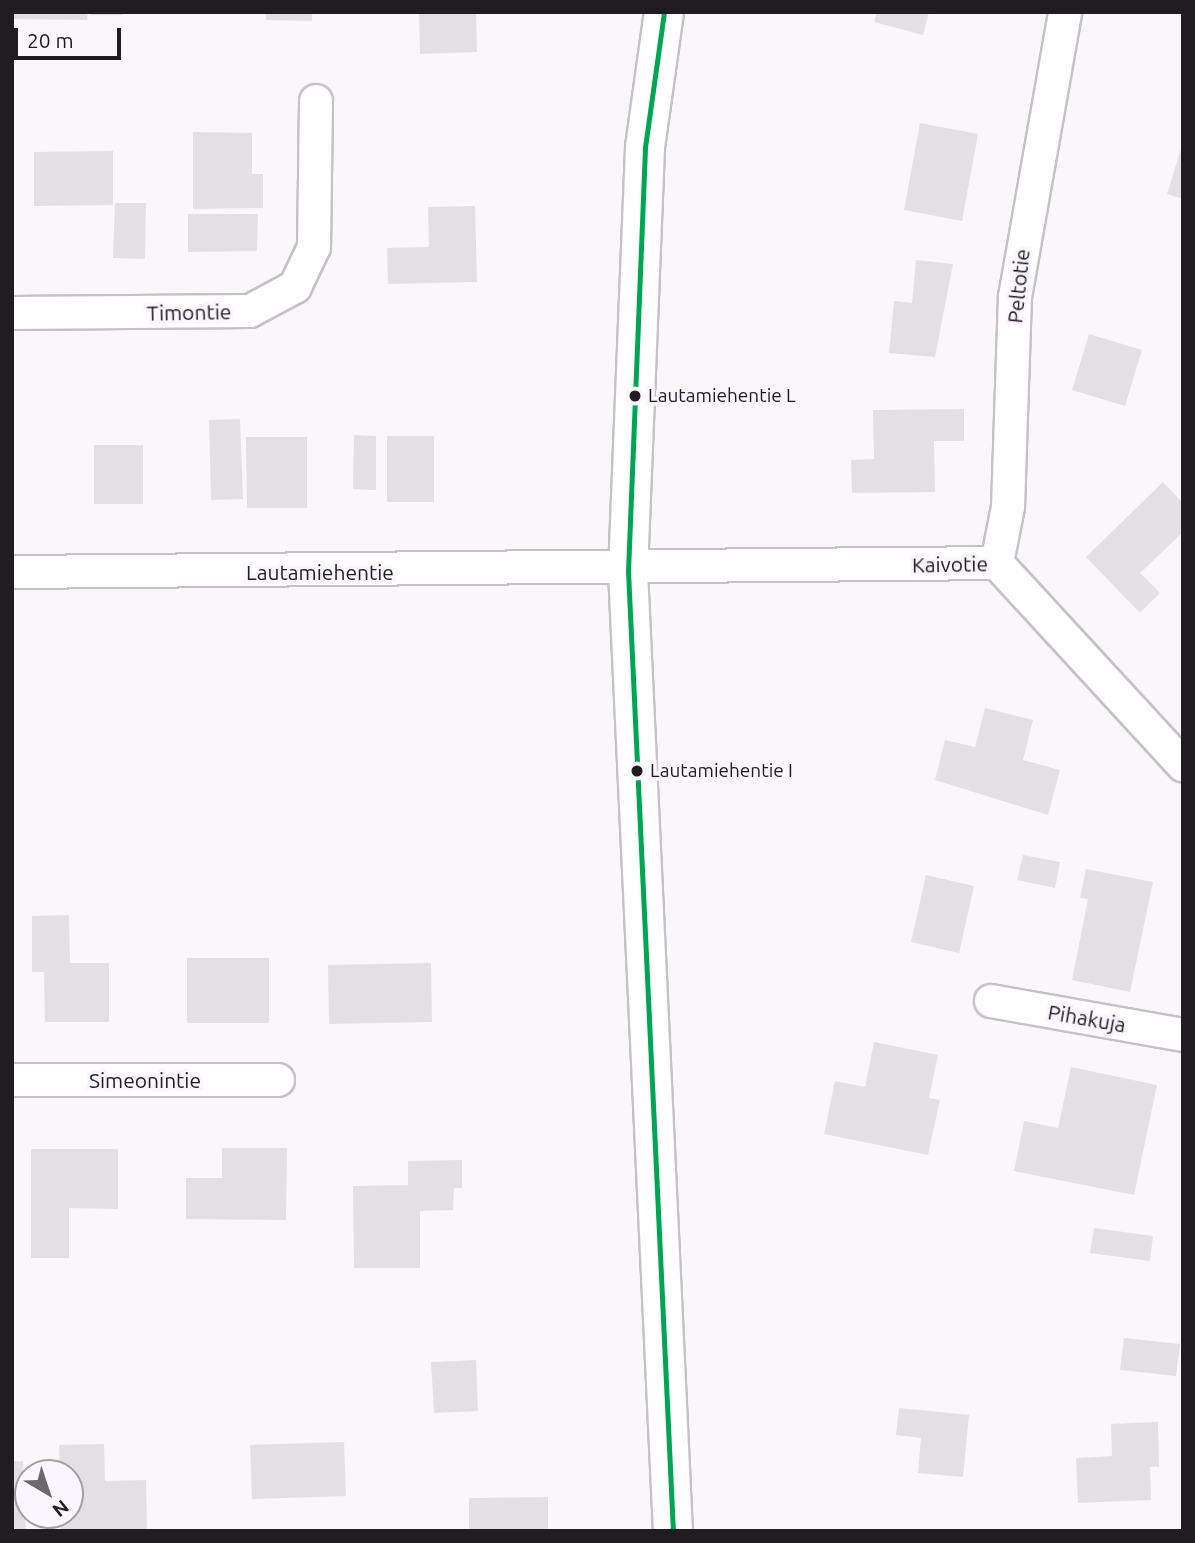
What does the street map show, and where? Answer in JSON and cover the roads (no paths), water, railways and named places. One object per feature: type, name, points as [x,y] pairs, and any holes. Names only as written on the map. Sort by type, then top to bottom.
[{"type":"street","points":[[664,12],[645,148],[628,571],[673,1531]]},
{"type":"street","name":"Peltotie","points":[[997,563],[1008,507],[1015,297],[1065,12]]},
{"type":"street","name":"Timontie","points":[[12,313],[250,311],[295,287],[314,247],[316,101]]},
{"type":"street","name":"Kaivotie","points":[[628,571],[997,563],[1183,765]]},
{"type":"street","name":"Lautamiehentie","points":[[12,572],[628,571]]},
{"type":"street","name":"Pihakuja","points":[[991,1001],[1183,1035]]},
{"type":"street","name":"Simeonintie","points":[[12,1080],[278,1080]]},
{"type":"place","name":"Lautamiehentie L","points":[[635,396]]},
{"type":"place","name":"Lautamiehentie I","points":[[637,771]]}]
